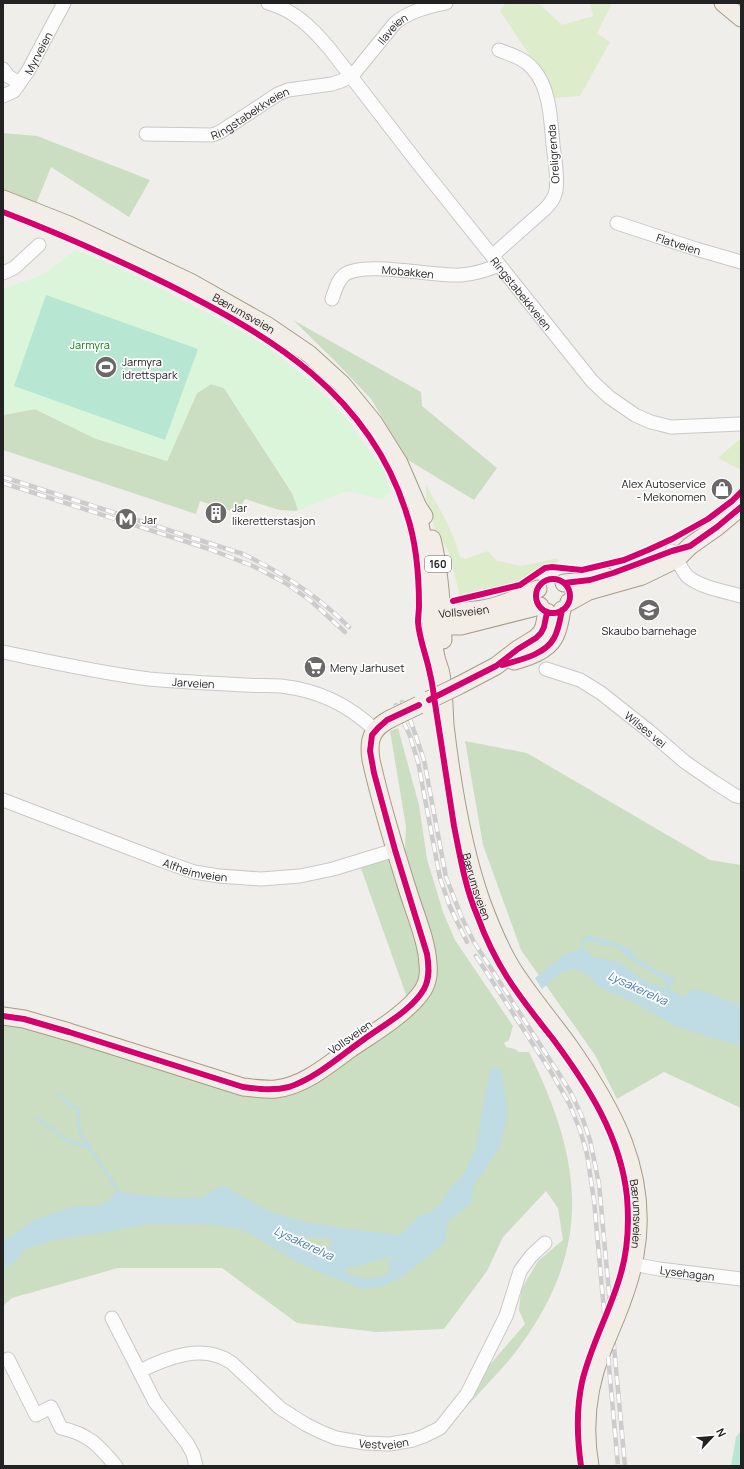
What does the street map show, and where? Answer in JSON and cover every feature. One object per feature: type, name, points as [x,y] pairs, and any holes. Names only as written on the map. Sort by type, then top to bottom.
[{"type":"main road","points":[[723,3],[741,18]]},
{"type":"main road","name":"Bærumsveien","points":[[3,199],[68,225],[190,282],[268,326],[309,354],[342,384],[374,423],[399,463],[418,507],[418,515],[438,618],[436,657],[441,674],[450,759],[459,816],[471,868],[482,902],[500,946],[516,974],[566,1042],[605,1101],[619,1129],[630,1159],[635,1184],[638,1213],[637,1242],[633,1264],[628,1283],[590,1388],[587,1410],[586,1441],[590,1466]]},
{"type":"main road","name":"Vollsveien","points":[[438,618],[461,626],[551,604],[589,591],[642,576],[690,546],[717,527],[741,507]]},
{"type":"main road","name":"Vollsveien","points":[[551,604],[544,582],[549,580],[555,579],[564,583],[590,580],[675,555]]},
{"type":"main road","points":[[375,730],[390,719],[496,666],[531,655],[548,646],[555,637],[551,604],[569,591],[564,583]]},
{"type":"main road","name":"Vollsveien","points":[[3,1016],[24,1019],[243,1086],[259,1089],[273,1089],[296,1084],[326,1066],[400,1013],[419,996],[426,985],[429,971],[427,954],[395,850],[371,760],[370,745],[372,735],[375,730]]},
{"type":"street","name":"Myrveien","points":[[3,96],[14,91],[28,71],[64,3]]},
{"type":"street","name":"Ringstabekkveien","points":[[268,3],[276,5],[298,16],[329,48],[417,162],[592,380],[609,397],[635,415],[651,422],[671,427],[741,424]]},
{"type":"street","name":"Ilaveien","points":[[352,76],[395,23],[421,8],[446,3]]},
{"type":"street","name":"Oreligrenda","points":[[496,260],[553,201],[556,191],[549,106],[545,90],[534,69],[523,60],[499,50]]},
{"type":"street","points":[[3,69],[8,76],[19,83]]},
{"type":"street","name":"Ringstabekkveien","points":[[146,134],[212,135],[220,132],[278,94],[288,90],[332,84],[352,76]]},
{"type":"street","name":"Flatveien","points":[[617,222],[696,249],[741,262]]},
{"type":"street","points":[[3,273],[14,268],[39,244]]},
{"type":"street","name":"Mobakken","points":[[332,299],[338,283],[344,275],[355,270],[371,269],[460,275],[487,270],[496,260]]},
{"type":"street","points":[[675,555],[687,575],[693,580],[707,586],[741,596]]},
{"type":"street","name":"Jarveien","points":[[3,652],[106,673],[150,679],[282,686],[313,692],[346,706],[375,730]]},
{"type":"street","name":"Wilses vei","points":[[546,669],[580,680],[601,693],[685,762],[741,798]]},
{"type":"street","name":"Alfheimveien","points":[[3,800],[194,872],[219,876],[261,879],[300,876],[333,869],[395,850]]},
{"type":"street","name":"Vestveien","points":[[140,1371],[170,1358],[194,1354],[213,1354],[226,1359],[280,1408],[321,1432],[336,1438],[376,1444],[390,1444],[413,1440],[432,1433],[440,1428],[467,1394],[506,1316],[520,1271],[531,1256],[545,1243]]},
{"type":"street","name":"Lysehagan","points":[[633,1264],[659,1269],[741,1279]]},
{"type":"street","points":[[112,1318],[155,1402],[178,1431],[193,1454],[196,1466]]},
{"type":"street","points":[[8,1359],[36,1415],[51,1407],[62,1428],[75,1431],[86,1437],[103,1450],[116,1466]]},
{"type":"green space","points":[[506,3],[538,3],[562,25],[593,16],[590,3],[612,3],[597,33],[610,42],[580,96],[552,98],[540,71],[500,11]]},
{"type":"green space","points":[[3,133],[37,136],[150,180],[129,217],[51,167],[36,204],[3,193]]},
{"type":"green space","name":"Jarmyra","points":[[76,250],[123,269],[236,328],[268,347],[312,382],[349,422],[384,471],[391,492],[382,499],[347,491],[298,510],[292,493],[224,388],[211,384],[197,393],[167,461],[94,438],[35,409],[3,415],[3,289],[42,275]]},
{"type":"green space","name":"Jarmyra idrettspark","points":[[46,295],[198,349],[165,440],[14,386]]},
{"type":"green space","points":[[293,320],[421,392],[422,406],[497,468],[474,500],[408,460],[371,399]]},
{"type":"green space","points":[[211,384],[224,388],[292,493],[308,502],[296,511],[279,510],[245,499],[237,513],[200,501],[196,514],[3,450],[3,415],[35,409],[94,438],[167,461],[197,393]]},
{"type":"green space","points":[[741,438],[741,470],[718,458]]},
{"type":"green space","points":[[426,485],[450,529],[460,557],[465,559],[488,551],[497,561],[522,566],[558,558],[557,564],[543,566],[516,582],[460,596],[448,550],[435,529],[426,498]]},
{"type":"green space","points":[[398,728],[419,805],[427,859],[443,912],[455,940],[513,1026],[509,1040],[504,1043],[506,1047],[515,1049],[519,1052],[529,1052],[547,1091],[560,1129],[569,1166],[572,1202],[569,1237],[560,1273],[544,1309],[520,1346],[502,1369],[469,1404],[486,1369],[525,1324],[519,1310],[521,1290],[538,1261],[563,1240],[558,1208],[546,1191],[503,1237],[487,1271],[444,1329],[377,1332],[297,1323],[222,1268],[118,1268],[12,1298],[3,1306],[3,1016],[228,1082],[296,1084],[410,1006],[358,860],[405,849],[406,827],[390,731]]},
{"type":"green space","points":[[465,741],[527,753],[710,860],[741,865],[741,1108],[664,1072],[617,1099],[595,1055],[521,950],[483,845]]},
{"type":"green space","points":[[741,1431],[741,1466],[731,1466],[736,1437]]},
{"type":"water","name":"Lysakerelva","points":[[588,935],[623,945],[630,949],[636,958],[674,978],[675,982],[670,985],[671,990],[684,998],[690,991],[697,990],[741,1006],[741,1045],[675,1026],[633,1002],[599,987],[589,976],[575,968],[560,973],[542,989],[535,978],[565,954],[581,949],[583,939]],"holes":[[[587,941],[599,942],[602,946],[612,945],[617,947],[628,958],[665,980],[666,991],[661,987],[645,981],[617,961],[594,957],[586,951],[583,945]]]},
{"type":"water","name":"Lysakerelva","points":[[492,1067],[501,1069],[507,1107],[506,1123],[500,1146],[473,1187],[472,1202],[447,1222],[445,1242],[406,1274],[383,1286],[362,1289],[300,1264],[244,1230],[216,1225],[147,1224],[96,1234],[53,1240],[25,1249],[15,1262],[3,1269],[3,1242],[34,1220],[73,1206],[100,1206],[118,1192],[173,1198],[200,1198],[222,1185],[269,1211],[296,1220],[400,1235],[419,1216],[438,1207],[452,1186],[463,1175],[476,1148],[487,1085]],"holes":[[[307,1237],[329,1238],[332,1241],[331,1245],[326,1248],[313,1248],[301,1241]],[[391,1257],[392,1260],[388,1263],[390,1273],[384,1276],[368,1278],[358,1277],[346,1273],[347,1268]]]},
{"type":"waterway","points":[[58,1093],[71,1106],[78,1109],[80,1135],[90,1147]]},
{"type":"waterway","points":[[36,1117],[68,1141],[90,1148],[121,1195]]},
{"type":"railway","points":[[3,477],[243,554],[286,577],[325,605],[349,627]]},
{"type":"railway","points":[[3,483],[209,549],[253,566],[287,584],[311,601],[345,632]]},
{"type":"railway","points":[[402,702],[410,719],[424,760],[446,877],[462,918],[474,942],[570,1091],[581,1114],[590,1140],[599,1184],[625,1466]]},
{"type":"railway","points":[[396,705],[410,736],[418,762],[440,878],[450,907],[467,942]]},
{"type":"railway","points":[[476,956],[551,1072],[569,1103],[580,1130],[587,1154],[594,1200],[618,1466]]},
{"type":"cycle path","points":[[3,212],[44,228],[165,283],[204,303],[278,348],[312,374],[342,402],[368,435],[390,472],[407,515],[413,537],[418,584],[418,622],[421,641],[432,682],[454,826],[469,894],[494,955],[512,985],[566,1057],[601,1113],[618,1154],[624,1175],[628,1216],[625,1255],[617,1287],[590,1354],[582,1382],[578,1424],[581,1466]]},
{"type":"cycle path","points":[[453,601],[520,585],[545,568],[552,567],[582,570],[624,560],[672,539],[708,519],[732,501],[741,492]]},
{"type":"cycle path","points":[[564,583],[590,580],[690,546],[717,527],[741,507]]},
{"type":"cycle path","points":[[553,579],[565,584],[570,596],[565,608],[553,613],[541,608],[536,596],[541,584],[553,579]]},
{"type":"cycle path","points":[[502,665],[524,659],[538,653],[550,644],[557,631],[562,610]]},
{"type":"cycle path","points":[[429,700],[496,666],[518,649],[536,638],[544,627],[547,612]]},
{"type":"cycle path","points":[[3,1016],[24,1019],[243,1087],[260,1089],[289,1087],[309,1078],[396,1017],[412,1004],[424,989],[428,976],[428,963],[427,954],[395,850],[374,773],[370,751],[372,735],[378,728],[387,720],[419,705]]},
{"type":"place","name":"Jarmyra idrettspark","points":[[106,367]]},
{"type":"place","name":"Alex Autoservice - Mekonomen","points":[[722,489]]},
{"type":"place","name":"Jar likeretterstasjon","points":[[216,513]]},
{"type":"place","name":"Jar","points":[[126,519]]},
{"type":"place","name":"Skaubo barnehage","points":[[649,610]]},
{"type":"place","name":"Meny Jarhuset","points":[[315,667]]}]
